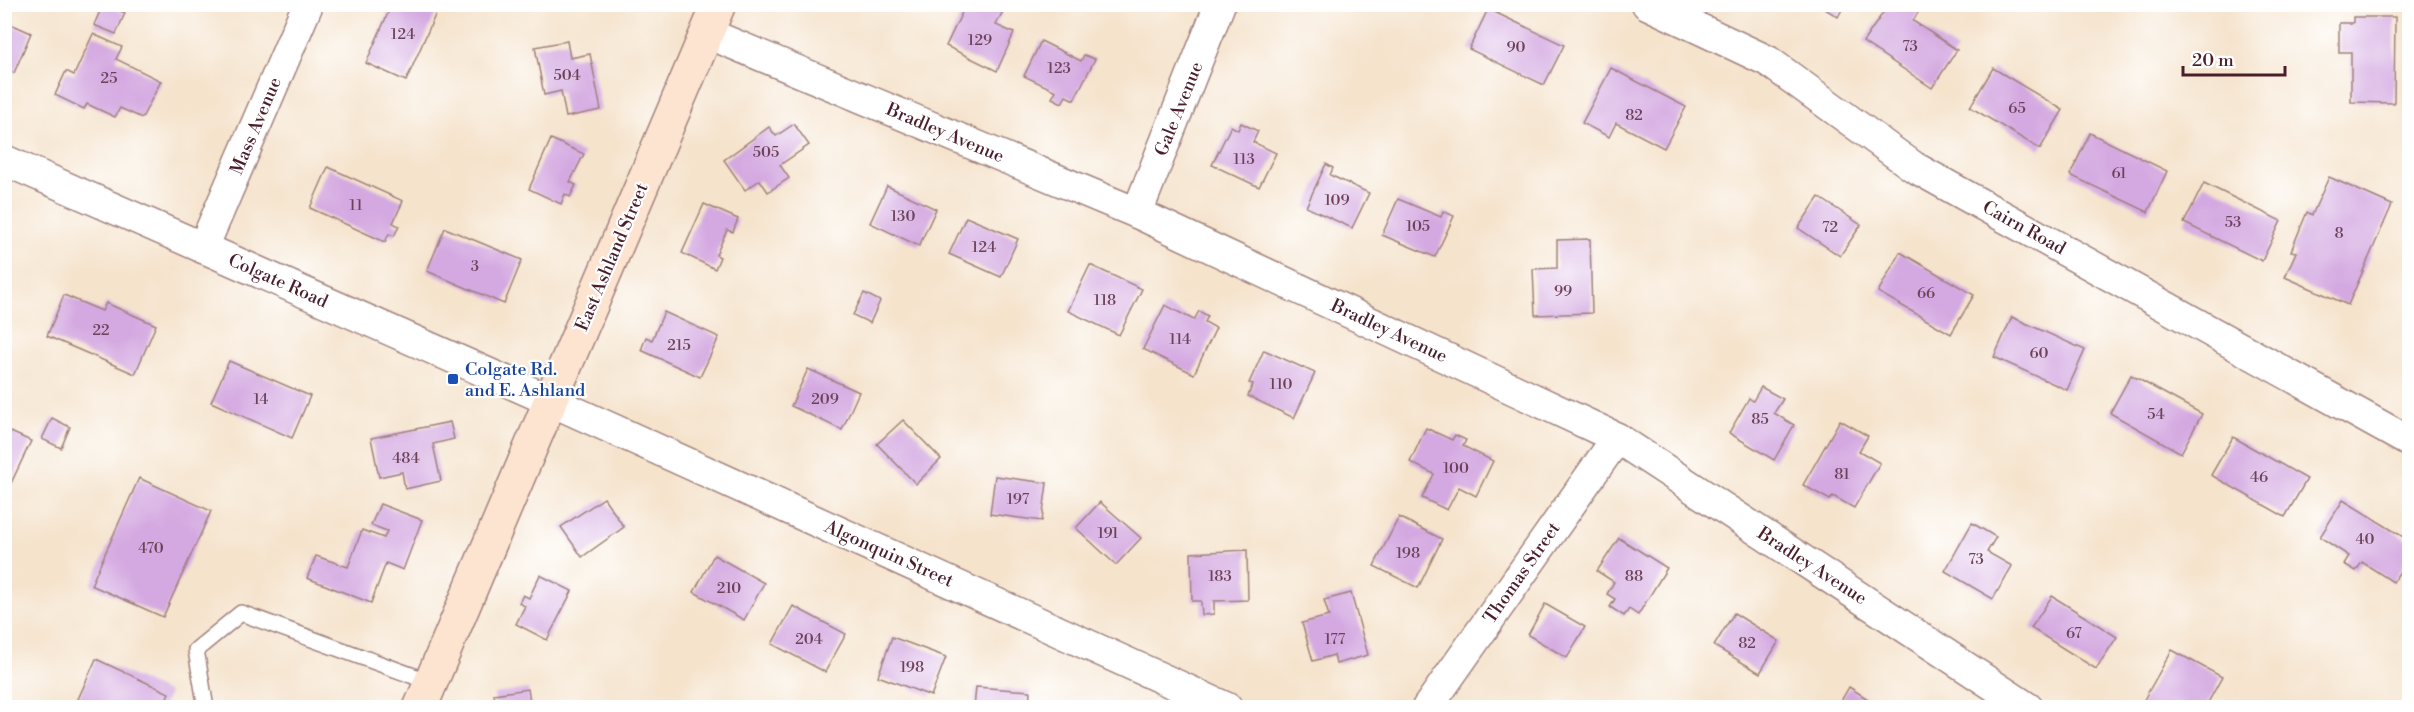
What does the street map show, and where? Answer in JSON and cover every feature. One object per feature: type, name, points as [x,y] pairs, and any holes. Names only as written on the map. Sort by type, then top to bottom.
[{"type":"main road","name":"East Ashland Street","points":[[425,695],[713,19]]},
{"type":"street","name":"Mass Avenue","points":[[203,248],[308,4]]},
{"type":"street","name":"Gale Avenue","points":[[1137,213],[1220,4]]},
{"type":"street","name":"Cairn Road","points":[[1647,4],[1768,62],[1914,167],[2406,430]]},
{"type":"street","name":"Bradley Avenue","points":[[713,19],[1137,213],[1617,438],[2028,708]]},
{"type":"street","name":"Colgate Road","points":[[4,160],[551,401]]},
{"type":"street","name":"Algonquin Street","points":[[551,401],[1227,708]]},
{"type":"street","name":"Thomas Street","points":[[1427,708],[1617,438]]},
{"type":"lane","points":[[206,708],[196,650],[241,613],[425,695]]},
{"type":"building","points":[[103,4],[125,13],[116,34],[94,25]]},
{"type":"building","points":[[392,4],[440,4],[406,81],[366,63]]},
{"type":"building","points":[[966,4],[975,8],[976,4],[994,4],[1004,9],[996,25],[1014,33],[997,71],[946,46]]},
{"type":"building","points":[[1817,4],[1845,4],[1838,17]]},
{"type":"building","points":[[1889,4],[1923,4],[1913,21],[1957,50],[1932,88],[1863,42]]},
{"type":"building","points":[[1488,9],[1564,45],[1544,85],[1469,49]]},
{"type":"building","points":[[2353,17],[2395,17],[2394,103],[2351,102],[2351,52],[2339,52],[2339,23],[2353,23]]},
{"type":"building","points":[[4,21],[31,33],[14,73],[4,69]]},
{"type":"building","points":[[93,34],[122,47],[116,59],[161,81],[142,118],[120,108],[115,117],[87,104],[84,109],[55,95],[66,71],[74,75]]},
{"type":"building","points":[[567,41],[570,58],[590,54],[601,110],[566,117],[561,91],[544,95],[535,47]]},
{"type":"building","points":[[1041,41],[1081,61],[1084,55],[1095,59],[1074,100],[1066,96],[1062,103],[1052,98],[1056,91],[1024,76]]},
{"type":"building","points":[[1611,68],[1686,107],[1664,148],[1616,123],[1609,137],[1582,123]]},
{"type":"building","points":[[1993,68],[2063,110],[2040,149],[1970,107]]},
{"type":"building","points":[[1241,123],[1258,131],[1253,142],[1276,153],[1259,187],[1212,165],[1231,126],[1238,130]]},
{"type":"building","points":[[794,124],[809,145],[780,165],[789,178],[768,192],[760,180],[745,190],[724,160],[769,127],[776,136]]},
{"type":"building","points":[[2090,133],[2167,171],[2148,212],[2070,175]]},
{"type":"building","points":[[551,139],[584,154],[570,182],[576,185],[570,197],[565,194],[561,204],[529,189]]},
{"type":"building","points":[[1326,164],[1333,168],[1330,175],[1369,193],[1352,228],[1306,207]]},
{"type":"building","points":[[328,167],[403,201],[393,223],[399,226],[394,236],[389,234],[385,242],[310,208]]},
{"type":"building","points":[[2329,177],[2392,205],[2348,305],[2285,277],[2296,252],[2291,251],[2307,212],[2312,215]]},
{"type":"building","points":[[2204,183],[2281,221],[2262,261],[2184,223]]},
{"type":"building","points":[[887,186],[936,209],[919,246],[870,223]]},
{"type":"building","points":[[1819,197],[1861,225],[1840,256],[1798,228]]},
{"type":"building","points":[[1398,199],[1441,217],[1443,211],[1454,216],[1435,257],[1382,235]]},
{"type":"building","points":[[704,204],[738,219],[733,232],[727,230],[716,255],[720,257],[715,269],[682,253]]},
{"type":"building","points":[[966,217],[1018,239],[1001,277],[949,254]]},
{"type":"building","points":[[445,228],[522,260],[504,304],[427,271]]},
{"type":"building","points":[[1590,239],[1592,313],[1535,315],[1533,269],[1557,268],[1557,240]]},
{"type":"building","points":[[1900,252],[1974,295],[1951,334],[1878,292]]},
{"type":"building","points":[[1090,265],[1142,289],[1119,335],[1068,311]]},
{"type":"building","points":[[864,293],[880,301],[870,323],[853,315]]},
{"type":"building","points":[[64,295],[102,311],[106,303],[156,325],[135,374],[47,336]]},
{"type":"building","points":[[1165,305],[1194,320],[1199,311],[1208,316],[1205,322],[1216,328],[1194,374],[1143,349]]},
{"type":"building","points":[[664,312],[719,337],[700,377],[641,350],[646,337],[652,340]]},
{"type":"building","points":[[2012,317],[2085,350],[2067,390],[1994,357]]},
{"type":"building","points":[[1264,350],[1315,373],[1294,418],[1248,396],[1253,384],[1249,383]]},
{"type":"building","points":[[229,361],[310,396],[292,438],[211,402]]},
{"type":"building","points":[[808,369],[859,392],[842,430],[791,406]]},
{"type":"building","points":[[2131,375],[2202,414],[2181,453],[2110,413]]},
{"type":"building","points":[[1761,387],[1783,399],[1774,413],[1794,425],[1774,460],[1729,433],[1749,398],[1753,401]]},
{"type":"building","points":[[52,418],[70,427],[61,448],[42,439]]},
{"type":"building","points":[[903,420],[941,459],[916,484],[877,444]]},
{"type":"building","points":[[1840,420],[1868,436],[1859,451],[1880,463],[1854,508],[1833,496],[1830,500],[1803,485]]},
{"type":"building","points":[[450,422],[454,439],[433,444],[441,481],[405,489],[402,472],[379,477],[371,438]]},
{"type":"building","points":[[1426,428],[1452,440],[1455,435],[1466,440],[1463,446],[1493,461],[1476,496],[1459,487],[1447,510],[1422,498],[1434,474],[1410,462]]},
{"type":"building","points":[[4,429],[31,441],[4,498]]},
{"type":"building","points":[[2233,437],[2307,479],[2285,517],[2211,475]]},
{"type":"building","points":[[995,476],[1047,483],[1042,521],[990,514]]},
{"type":"building","points":[[139,478],[211,511],[163,617],[91,585]]},
{"type":"building","points":[[604,498],[624,527],[582,557],[561,527]]},
{"type":"building","points":[[2343,500],[2410,541],[2410,556],[2393,582],[2362,562],[2356,571],[2344,564],[2349,556],[2320,537]]},
{"type":"building","points":[[1100,502],[1141,538],[1116,565],[1076,528]]},
{"type":"building","points":[[380,504],[422,520],[403,570],[386,563],[371,603],[307,578],[316,556],[348,567],[362,530],[384,538],[387,531],[371,525]]},
{"type":"building","points":[[1399,517],[1442,539],[1418,588],[1374,566]]},
{"type":"building","points":[[1972,523],[1996,537],[1987,552],[2012,566],[1993,599],[1945,571]]},
{"type":"building","points":[[1619,538],[1667,568],[1638,615],[1629,609],[1624,616],[1610,607],[1615,599],[1607,594],[1614,582],[1597,571]]},
{"type":"building","points":[[1247,550],[1248,600],[1214,601],[1214,614],[1202,615],[1201,601],[1192,601],[1191,553]]},
{"type":"building","points":[[714,555],[764,583],[744,620],[694,592]]},
{"type":"building","points":[[540,575],[572,591],[547,640],[516,624],[525,606],[519,603],[523,595],[529,598]]},
{"type":"building","points":[[1351,593],[1368,655],[1336,664],[1334,655],[1313,661],[1302,623],[1329,616],[1324,600]]},
{"type":"building","points":[[2052,596],[2117,637],[2096,669],[2031,628]]},
{"type":"building","points":[[1545,604],[1585,627],[1567,658],[1528,635]]},
{"type":"building","points":[[793,606],[846,634],[825,672],[772,644]]},
{"type":"building","points":[[1734,613],[1779,641],[1760,673],[1714,646]]},
{"type":"building","points":[[892,637],[946,657],[931,696],[878,676]]},
{"type":"building","points":[[2172,650],[2222,677],[2205,708],[2145,708],[2141,705]]},
{"type":"building","points":[[96,659],[169,693],[162,708],[74,708]]},
{"type":"building","points":[[976,687],[1030,691],[1029,708],[974,708]]},
{"type":"building","points":[[1849,687],[1882,708],[1837,708]]},
{"type":"building","points":[[528,689],[531,708],[496,708],[494,694]]},
{"type":"place","name":"Colgate Rd. and E. Ashland","points":[[453,379]]}]
